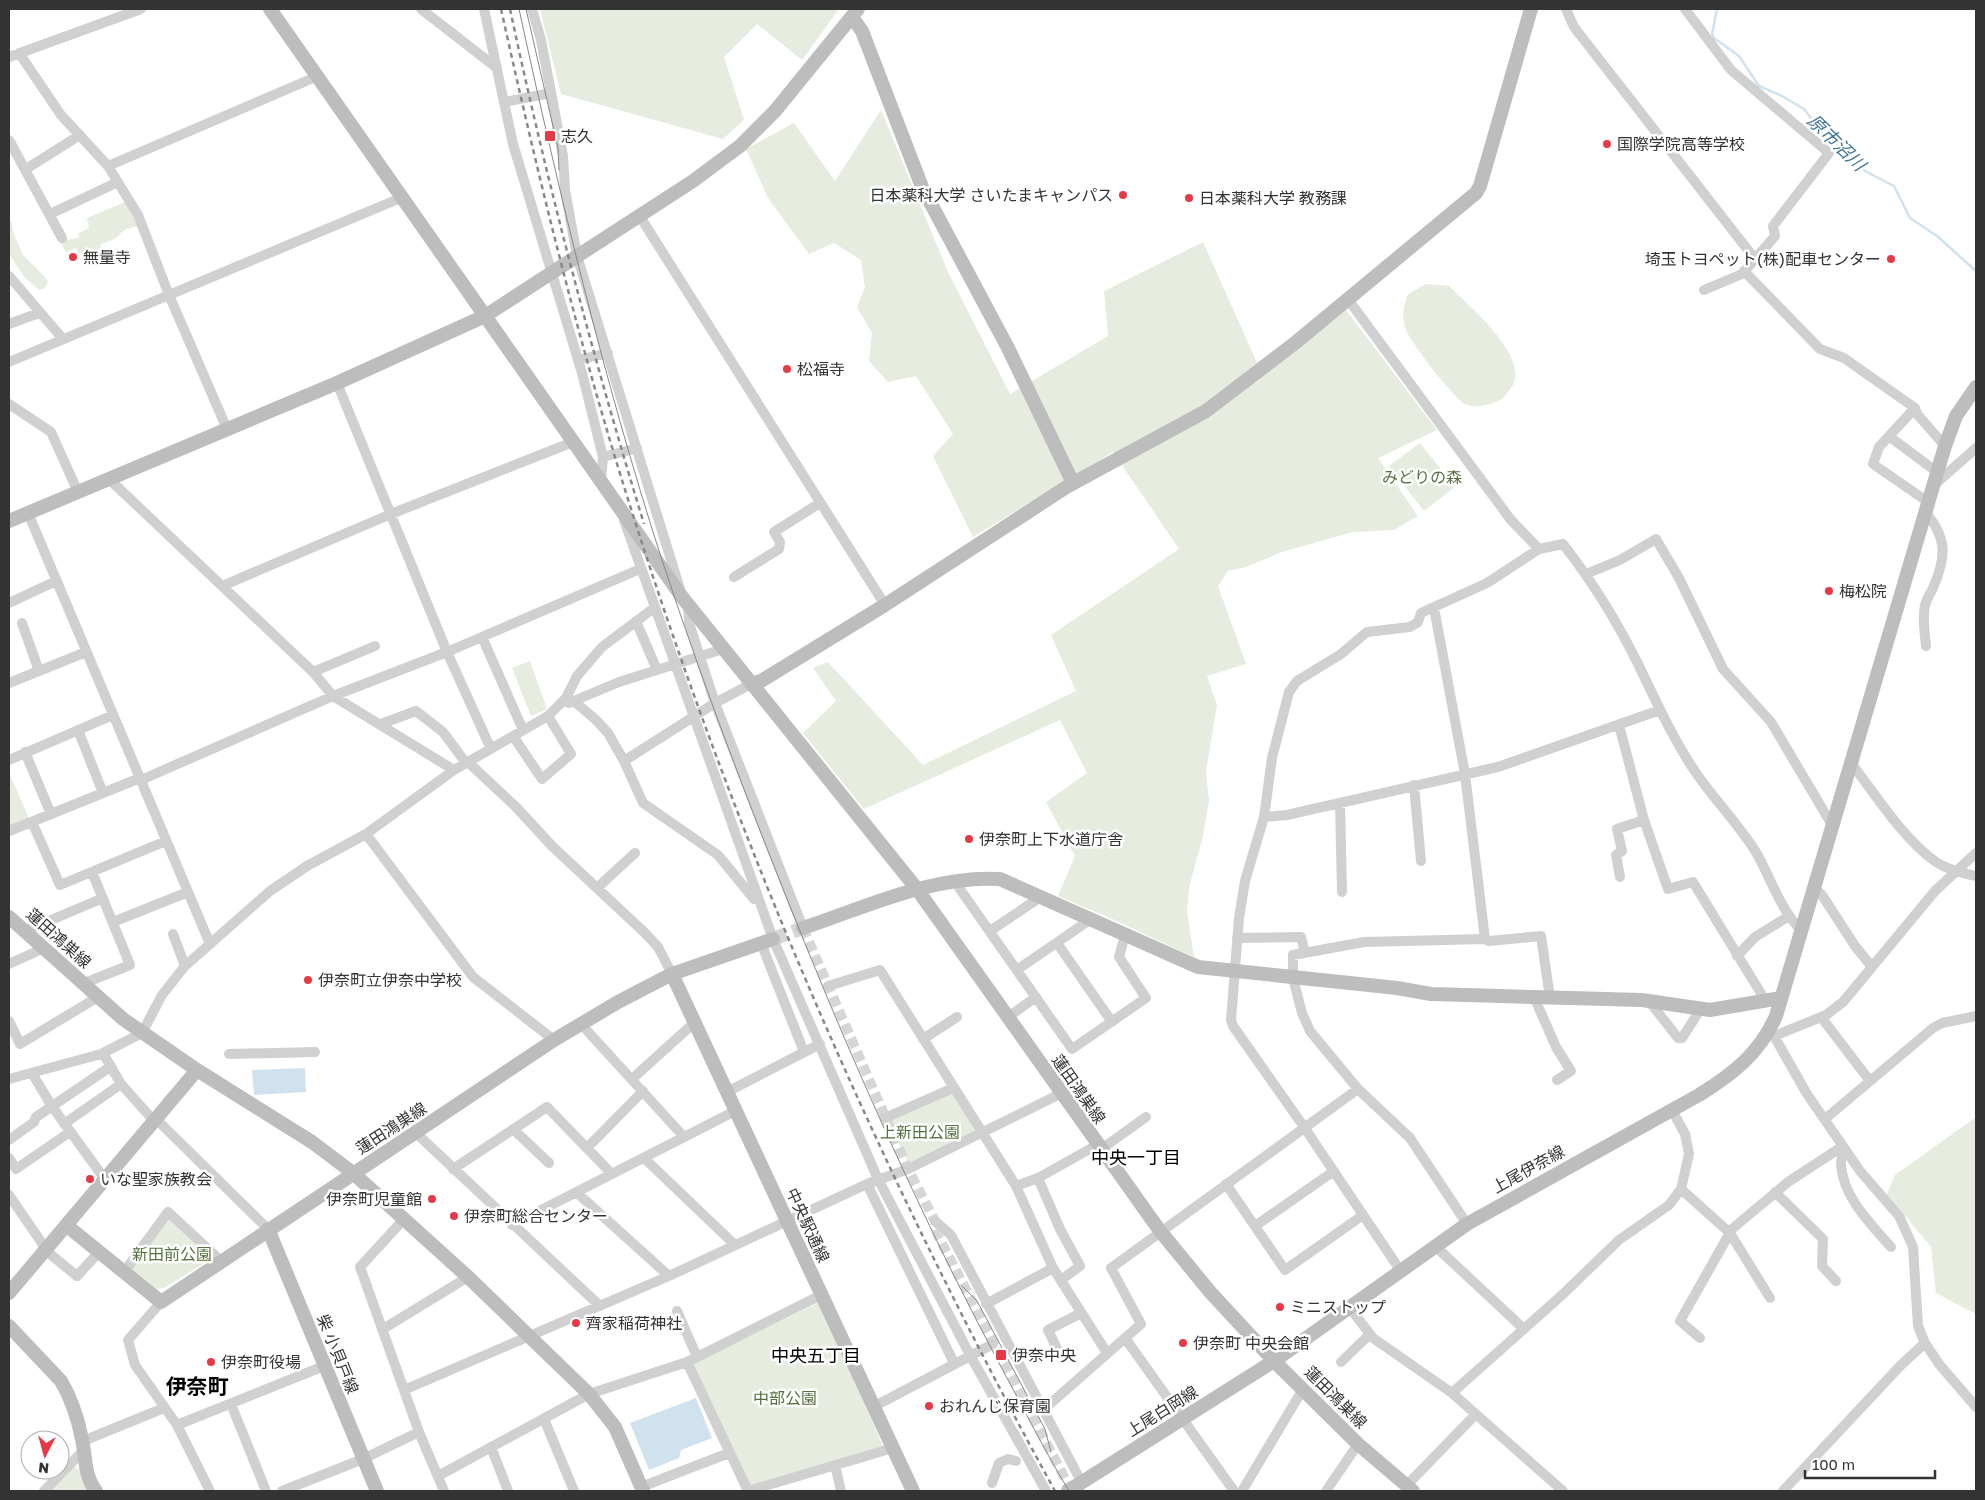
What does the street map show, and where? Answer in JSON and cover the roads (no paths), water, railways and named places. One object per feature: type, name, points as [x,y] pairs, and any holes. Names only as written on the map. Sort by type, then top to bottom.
[{"type":"street","points":[[9,57],[141,9]]},
{"type":"street","name":"蓮田鴻巣線","points":[[270,9],[403,197],[572,442],[685,600],[917,889],[1160,1231],[1211,1293],[1274,1361],[1358,1444],[1410,1488]]},
{"type":"street","points":[[421,9],[497,68]]},
{"type":"street","points":[[484,9],[512,144],[578,360],[603,457],[601,481]]},
{"type":"street","points":[[532,9],[541,40],[563,156],[565,190],[578,256],[685,600],[688,623],[715,703],[803,928],[917,889],[986,878],[1000,879],[1042,896],[1198,967],[1397,988],[1430,994],[1649,1001],[1700,1010],[1781,998]]},
{"type":"street","points":[[624,761],[715,703],[751,684],[761,681],[884,605],[1073,483],[1206,411],[1295,343],[1476,193],[1480,186],[1531,9]]},
{"type":"street","points":[[1566,9],[1574,27],[1755,259]]},
{"type":"street","points":[[1685,9],[1731,70],[1829,153],[1773,226],[1775,236],[1755,259],[1744,271],[1704,290]]},
{"type":"street","points":[[9,521],[336,383],[485,316],[713,168],[758,130],[855,13],[922,187],[1008,348],[1073,483]]},
{"type":"street","points":[[19,53],[61,115],[108,166],[138,215],[169,295],[227,429]]},
{"type":"street","points":[[108,166],[318,76]]},
{"type":"street","points":[[504,102],[551,93]]},
{"type":"street","points":[[26,169],[80,135]]},
{"type":"street","points":[[9,140],[62,238]]},
{"type":"street","points":[[50,214],[118,182]]},
{"type":"street","points":[[9,362],[403,197]]},
{"type":"street","points":[[639,215],[884,605]]},
{"type":"street","points":[[1744,271],[1820,349],[1844,358],[1916,408],[1917,414],[1945,446]]},
{"type":"street","points":[[9,276],[63,339]]},
{"type":"street","points":[[1347,298],[1511,520],[1538,549]]},
{"type":"street","points":[[9,324],[39,313]]},
{"type":"street","points":[[578,360],[608,353]]},
{"type":"street","points":[[336,383],[447,652],[490,749]]},
{"type":"street","name":"上尾伊奈線","points":[[1274,1361],[1467,1224],[1672,1110],[1735,1072],[1772,1035],[1813,887],[1936,472],[1956,416],[1976,387]]},
{"type":"street","points":[[9,404],[51,432],[78,492]]},
{"type":"street","points":[[1916,408],[1879,447],[1873,464],[1926,507],[1941,536],[1943,550],[1937,577],[1924,607],[1926,646]]},
{"type":"street","points":[[1890,437],[1936,472]]},
{"type":"street","points":[[222,586],[391,514],[572,442]]},
{"type":"street","points":[[603,457],[637,448]]},
{"type":"street","points":[[1932,487],[1976,448]]},
{"type":"street","points":[[109,478],[313,672],[333,696],[454,770]]},
{"type":"street","points":[[734,578],[779,549],[780,542],[774,532],[820,504]]},
{"type":"street","points":[[620,508],[759,906],[767,941],[804,1052]]},
{"type":"street","points":[[28,513],[210,944]]},
{"type":"street","points":[[1586,574],[1620,560],[1656,539],[1679,578],[1723,669],[1771,722],[1832,825]]},
{"type":"street","points":[[1400,1270],[1304,1127],[1233,1026],[1231,1020],[1237,938],[1245,881],[1264,816],[1272,758],[1289,692],[1297,681],[1341,654],[1367,632],[1410,627],[1418,622],[1421,613],[1487,583],[1538,549],[1563,544],[1586,574],[1638,664],[1660,710],[1694,770],[1747,838],[1789,916],[1801,930]]},
{"type":"street","points":[[9,831],[140,779],[333,696],[447,652],[640,569]]},
{"type":"street","points":[[9,603],[56,581]]},
{"type":"street","points":[[570,699],[577,676],[602,648],[654,608]]},
{"type":"street","points":[[1434,608],[1465,774],[1484,939]]},
{"type":"street","points":[[636,622],[657,670]]},
{"type":"street","points":[[22,623],[39,670]]},
{"type":"street","points":[[482,637],[523,730]]},
{"type":"street","points":[[313,672],[375,646]]},
{"type":"street","points":[[9,1079],[103,1053],[142,1033],[162,995],[185,966],[270,891],[307,866],[366,834],[454,770],[548,716],[570,699],[723,649]]},
{"type":"street","points":[[9,683],[86,652]]},
{"type":"street","points":[[570,699],[608,734],[624,761],[643,803],[718,855],[759,906]]},
{"type":"street","points":[[1264,816],[1287,815],[1498,767],[1660,710]]},
{"type":"street","points":[[381,724],[416,711],[443,732],[467,762],[658,947],[672,974]]},
{"type":"street","points":[[9,760],[113,715]]},
{"type":"street","points":[[513,736],[542,779],[572,754],[548,716]]},
{"type":"street","points":[[1619,725],[1644,820],[1668,889],[1693,882],[1765,1000]]},
{"type":"street","points":[[78,730],[103,793]]},
{"type":"street","points":[[25,752],[51,814]]},
{"type":"street","points":[[1850,763],[1908,836],[1937,862],[1976,876]]},
{"type":"street","points":[[1414,785],[1421,861]]},
{"type":"street","points":[[1340,803],[1342,892]]},
{"type":"street","points":[[1620,877],[1616,855],[1622,851],[1617,829],[1644,820]]},
{"type":"street","points":[[32,822],[60,885],[166,841]]},
{"type":"street","points":[[366,834],[472,977],[554,1040]]},
{"type":"street","points":[[597,888],[635,853]]},
{"type":"street","points":[[1976,853],[1935,891],[1843,1002],[1821,1016],[1772,1035],[1793,1072],[1860,1171],[1899,1216],[1908,1232],[1913,1246],[1915,1264],[1918,1326],[1925,1343],[1976,1407]]},
{"type":"street","points":[[82,984],[130,965],[92,872]]},
{"type":"street","points":[[955,882],[1072,1049],[1146,998],[1119,957],[1125,935]]},
{"type":"street","points":[[1813,887],[1822,895],[1855,946],[1872,967]]},
{"type":"street","points":[[113,922],[188,892]]},
{"type":"street","points":[[990,931],[1042,896]]},
{"type":"street","points":[[25,932],[103,898]]},
{"type":"street","points":[[1737,956],[1756,937],[1789,916]]},
{"type":"street","name":"蓮田鴻巣線","points":[[9,917],[82,984],[142,1033],[312,1142],[353,1173],[554,1040],[618,1002],[672,974],[767,941]]},
{"type":"street","points":[[1017,970],[1091,919]]},
{"type":"street","points":[[173,934],[185,966]]},
{"type":"street","points":[[1467,1224],[1410,1138],[1358,1089],[1310,1031],[1302,1013],[1293,978],[1293,955],[1364,942],[1484,939],[1489,941],[1541,936],[1550,998]]},
{"type":"street","points":[[1237,938],[1301,937],[1305,953]]},
{"type":"street","points":[[767,941],[820,1044],[878,1179],[970,1355],[1046,1491]]},
{"type":"street","points":[[1057,944],[1112,1022]]},
{"type":"street","points":[[9,964],[44,948]]},
{"type":"street","points":[[828,986],[880,970],[1016,1186],[1053,1268],[1107,1353]]},
{"type":"street","name":"中央駅通線","points":[[672,974],[913,1491]]},
{"type":"street","points":[[10,1028],[20,1044],[98,996]]},
{"type":"street","points":[[1008,1017],[1036,997]]},
{"type":"street","points":[[1534,997],[1556,1047],[1572,1070],[1557,1080]]},
{"type":"street","points":[[1649,1001],[1678,1038],[1682,1038],[1700,1010]]},
{"type":"street","points":[[1821,1016],[1870,1081]]},
{"type":"street","points":[[1825,1119],[1933,1028],[1942,1023],[1976,1016]]},
{"type":"street","points":[[923,1039],[957,1017]]},
{"type":"street","points":[[632,1079],[695,1022]]},
{"type":"street","points":[[581,1024],[684,1137]]},
{"type":"street","points":[[727,1092],[820,1044]]},
{"type":"street","points":[[229,1054],[315,1052]]},
{"type":"street","points":[[103,1053],[121,1084],[155,1120],[268,1229]]},
{"type":"street","points":[[9,1140],[34,1122],[36,1117],[110,1067]]},
{"type":"street","points":[[10,1286],[46,1250],[104,1178],[197,1070]]},
{"type":"street","points":[[32,1073],[52,1107],[104,1178]]},
{"type":"street","points":[[9,1158],[16,1169],[121,1084]]},
{"type":"street","points":[[885,1118],[953,1088]]},
{"type":"street","points":[[1043,1410],[1141,1324],[1110,1268],[1358,1089]]},
{"type":"street","points":[[587,1148],[643,1091]]},
{"type":"street","points":[[404,1390],[528,1335],[669,1276],[786,1220],[878,1179],[908,1169],[1062,1093]]},
{"type":"street","points":[[453,1169],[547,1107],[612,1174]]},
{"type":"street","points":[[1452,1393],[1619,1240],[1670,1205],[1681,1189],[1689,1154],[1685,1134],[1672,1110]]},
{"type":"street","points":[[512,1225],[735,1111]]},
{"type":"street","points":[[1016,1186],[1038,1178],[1099,1147],[1146,1117]]},
{"type":"street","points":[[514,1129],[549,1163]]},
{"type":"street","points":[[416,1133],[600,1306]]},
{"type":"street","points":[[1700,1338],[1680,1321],[1730,1233],[1775,1192],[1843,1146]]},
{"type":"street","points":[[1843,1146],[1841,1166],[1848,1190],[1864,1216],[1891,1247]]},
{"type":"street","points":[[644,1158],[735,1245]]},
{"type":"street","points":[[1255,1226],[1334,1171]]},
{"type":"street","points":[[210,1491],[177,1425],[135,1365],[128,1340],[160,1302],[353,1173],[468,1277],[589,1394],[615,1427],[642,1489],[729,1453]]},
{"type":"street","points":[[1038,1178],[1060,1229],[1080,1266],[1061,1280]]},
{"type":"street","points":[[867,1184],[954,1363]]},
{"type":"street","points":[[1226,1184],[1285,1270],[1363,1215]]},
{"type":"street","points":[[1681,1189],[1730,1233],[1770,1298]]},
{"type":"street","points":[[576,1192],[669,1276]]},
{"type":"street","points":[[1775,1192],[1823,1239],[1822,1266],[1836,1281]]},
{"type":"street","points":[[9,1195],[46,1250],[77,1276],[98,1252]]},
{"type":"street","points":[[124,1272],[168,1212],[221,1261]]},
{"type":"street","points":[[404,1219],[360,1267],[419,1432],[444,1491]]},
{"type":"street","points":[[935,1221],[951,1235],[1043,1410],[1073,1489]]},
{"type":"street","points":[[66,1225],[160,1302]]},
{"type":"street","name":"柴 小貝戸線","points":[[268,1229],[362,1459],[377,1491]]},
{"type":"street","points":[[1435,1246],[1524,1329]]},
{"type":"street","points":[[986,1304],[1053,1268]]},
{"type":"street","points":[[383,1329],[468,1277]]},
{"type":"street","points":[[438,1476],[589,1394],[687,1362],[821,1295]]},
{"type":"street","points":[[1350,1308],[1370,1334],[1452,1393],[1562,1491]]},
{"type":"street","points":[[677,1311],[697,1357]]},
{"type":"street","points":[[1062,1359],[1048,1330],[1082,1313]]},
{"type":"street","points":[[10,1331],[61,1381],[71,1402],[90,1483],[96,1491]]},
{"type":"street","points":[[1341,1362],[1370,1334]]},
{"type":"street","points":[[1125,1338],[1183,1419],[1242,1491],[1303,1389]]},
{"type":"street","points":[[1783,1491],[1901,1364],[1925,1343]]},
{"type":"street","points":[[873,1407],[993,1344]]},
{"type":"street","name":"上尾白岡線","points":[[1073,1489],[1274,1361]]},
{"type":"street","points":[[687,1362],[748,1491],[893,1448]]},
{"type":"street","points":[[177,1425],[324,1366]]},
{"type":"street","points":[[231,1404],[266,1491]]},
{"type":"street","points":[[44,1491],[82,1446],[164,1408]]},
{"type":"street","points":[[1410,1488],[1475,1415]]},
{"type":"street","points":[[544,1419],[574,1491]]},
{"type":"street","points":[[282,1491],[362,1459],[419,1432]]},
{"type":"street","points":[[1326,1491],[1358,1444]]},
{"type":"street","points":[[491,1447],[508,1491]]},
{"type":"street","points":[[992,1483],[999,1463],[1008,1459],[1016,1461]]},
{"type":"street","points":[[835,1465],[841,1491]]},
{"type":"water","points":[[305,1068],[306,1092],[254,1095],[252,1070]]},
{"type":"water","points":[[696,1398],[712,1438],[681,1450],[679,1458],[649,1470],[630,1423]]},
{"type":"waterway","name":"原市沼川","points":[[1717,9],[1712,34],[1714,38],[1739,56],[1759,86],[1782,96],[1804,109],[1821,131],[1865,171],[1894,186],[1910,218],[1937,236],[1976,271]]},
{"type":"tunnel","points":[[803,928],[908,1169],[935,1221],[938,1236],[1071,1490]]},
{"type":"tunnel","points":[[773,939],[803,928]]},
{"type":"tram line","points":[[519,9],[566,216],[620,421],[661,557],[719,723],[805,943],[888,1137],[976,1320],[1069,1491]]},
{"type":"tram line","points":[[526,9],[558,148],[559,170]]},
{"type":"tram line","points":[[962,1286],[977,1301],[1045,1429],[1051,1452]]},
{"type":"railway","points":[[501,9],[557,246],[604,422],[665,611],[711,741],[760,870],[813,997],[869,1122],[928,1247],[990,1370],[1055,1491]]},
{"type":"railway","points":[[510,9],[539,139],[571,268],[644,524]]},
{"type":"place","name":"志久","points":[[550,136]]},
{"type":"place","name":"国際学院高等学校","points":[[1607,144]]},
{"type":"place","name":"日本薬科大学 さいたまキャンパス","points":[[1123,195]]},
{"type":"place","name":"日本薬科大学 教務課","points":[[1189,198]]},
{"type":"place","name":"無量寺","points":[[73,257]]},
{"type":"place","name":"埼玉トヨペット(株)配車センター","points":[[1891,259]]},
{"type":"place","name":"松福寺","points":[[787,369]]},
{"type":"place","name":"梅松院","points":[[1829,591]]},
{"type":"place","name":"伊奈町上下水道庁舎","points":[[969,839]]},
{"type":"place","name":"伊奈町立伊奈中学校","points":[[308,980]]},
{"type":"place","name":"いな聖家族教会","points":[[90,1179]]},
{"type":"place","name":"伊奈町児童館","points":[[432,1199]]},
{"type":"place","name":"伊奈町総合センター","points":[[454,1216]]},
{"type":"place","name":"ミニストップ","points":[[1280,1307]]},
{"type":"place","name":"齊家稲荷神社","points":[[576,1323]]},
{"type":"place","name":"伊奈町 中央会館","points":[[1183,1343]]},
{"type":"place","name":"伊奈中央","points":[[1001,1355]]},
{"type":"place","name":"伊奈町役場","points":[[211,1362]]},
{"type":"place","name":"おれんじ保育園","points":[[929,1406]]},
{"type":"district","name":"中央一丁目","points":[[1136,1157]]},
{"type":"district","name":"中央五丁目","points":[[816,1355]]},
{"type":"district","name":"伊奈町","points":[[197,1386]]},
{"type":"park label","name":"みどりの森","points":[[1422,477]]},
{"type":"park label","name":"上新田公園","points":[[920,1132]]},
{"type":"park label","name":"新田前公園","points":[[172,1254]]},
{"type":"park label","name":"中部公園","points":[[785,1398]]}]
